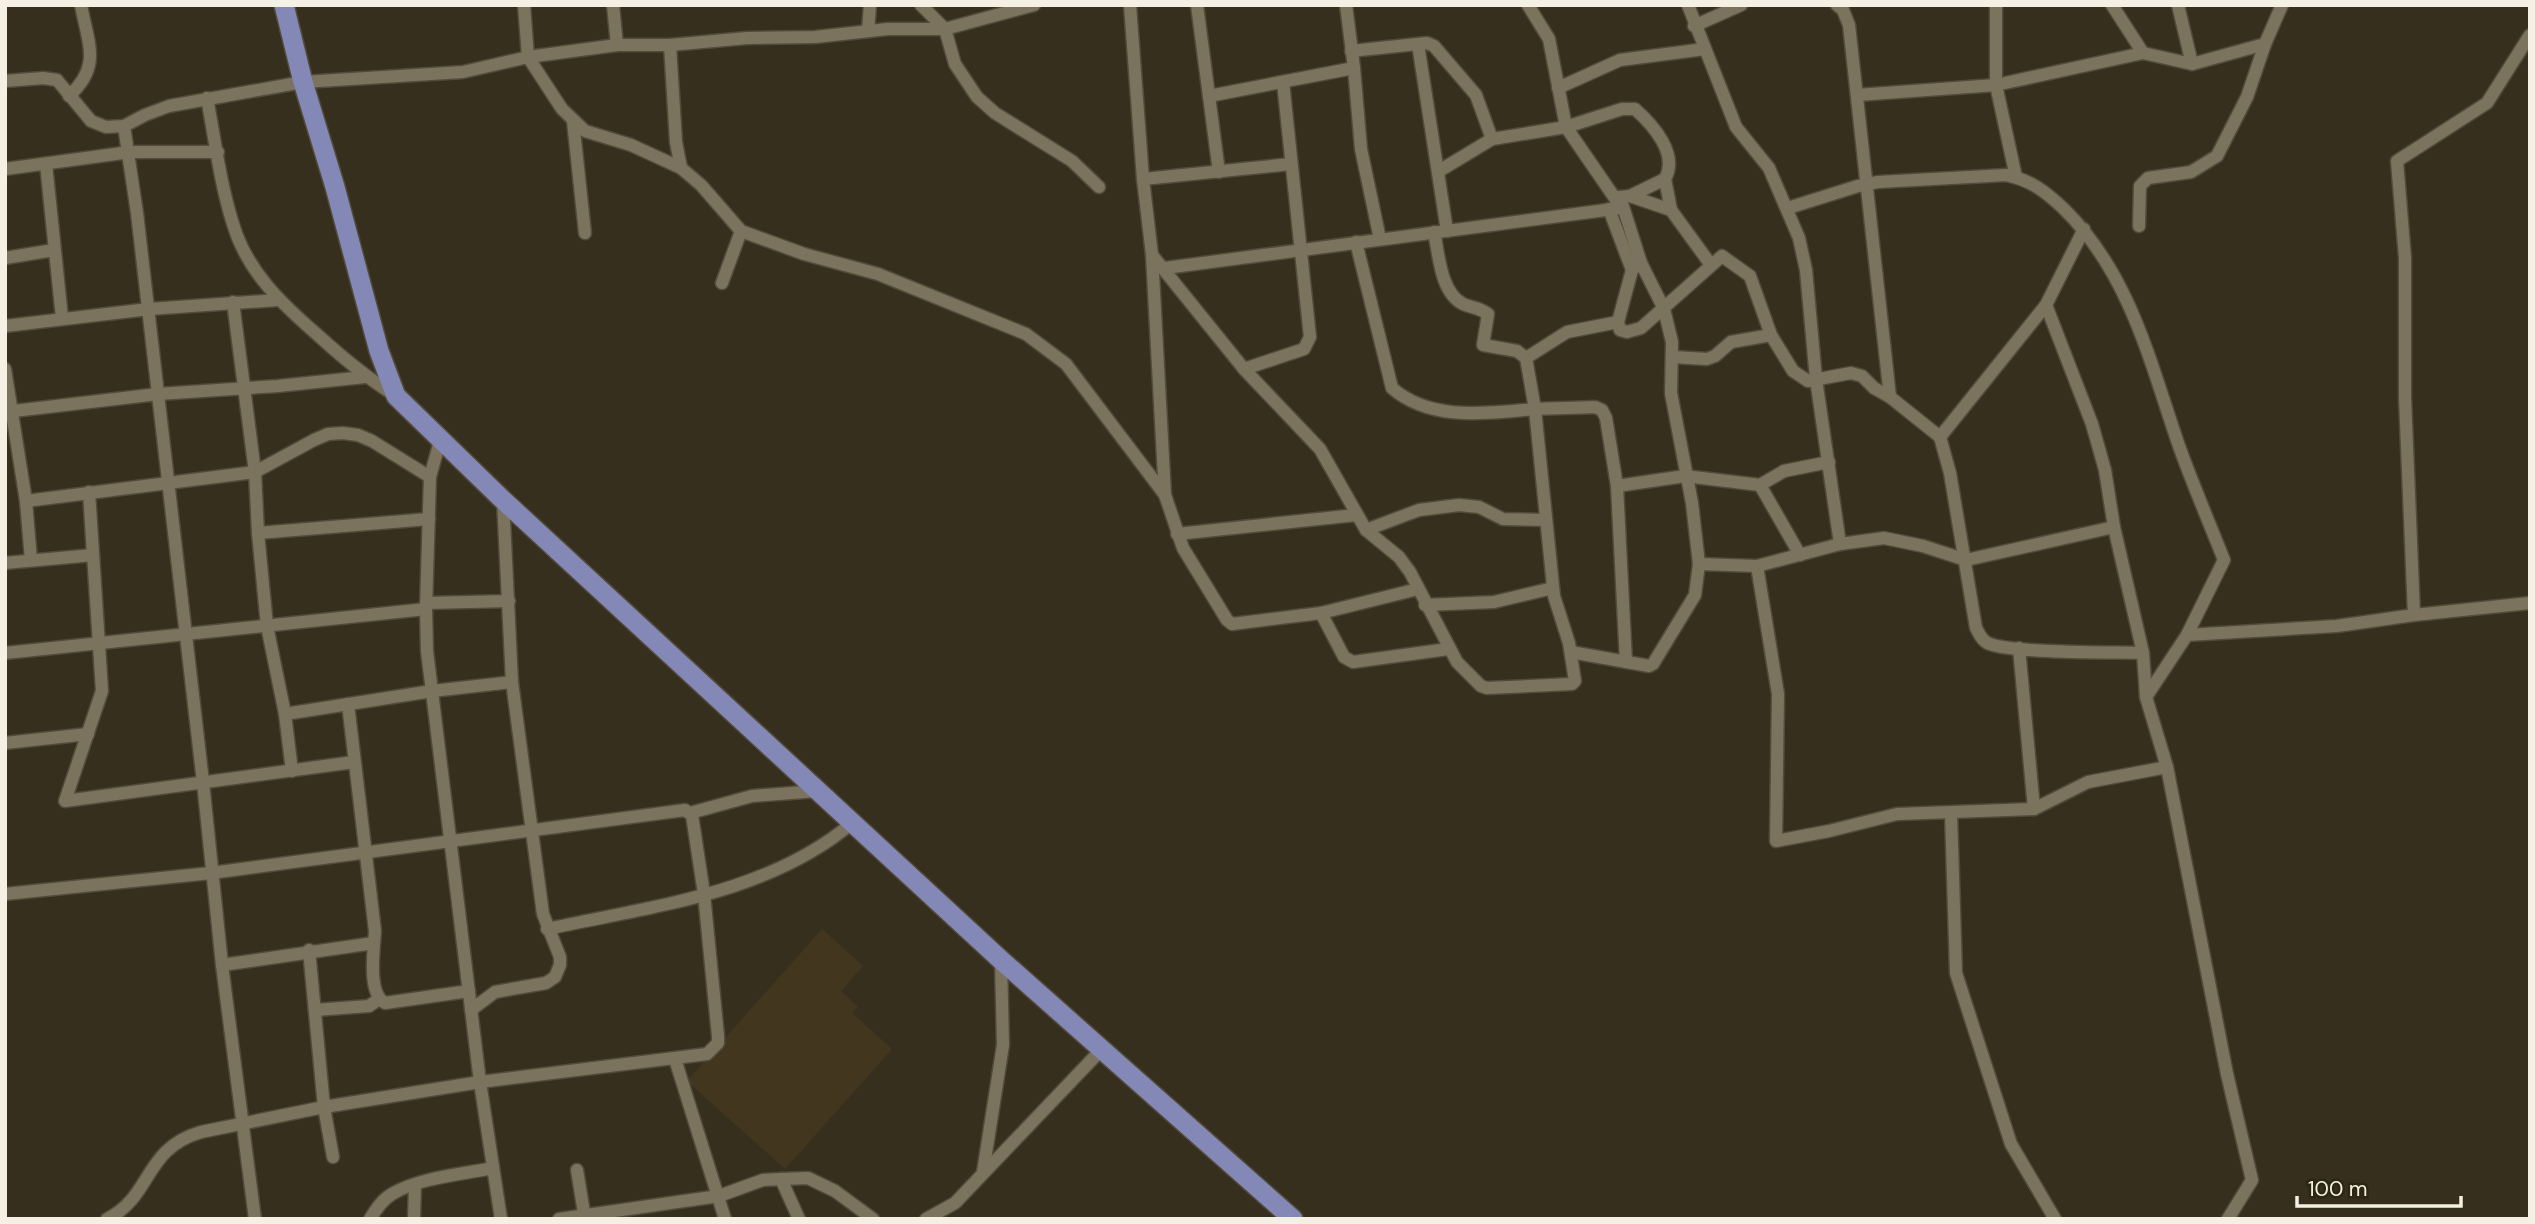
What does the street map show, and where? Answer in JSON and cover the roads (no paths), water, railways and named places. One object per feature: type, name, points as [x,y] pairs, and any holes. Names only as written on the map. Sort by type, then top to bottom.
[{"type":"highway","points":[[284,5],[379,351],[396,396],[503,500],[1001,960],[1293,1219]]},
{"type":"street","points":[[69,96],[82,85],[90,71],[91,57],[81,5]]},
{"type":"street","points":[[524,5],[527,57],[573,121],[585,131],[597,137],[624,143],[681,168],[701,185],[741,231],[804,254],[878,274],[1026,334],[1066,364],[1166,495]]},
{"type":"street","points":[[613,5],[617,45]]},
{"type":"street","points":[[868,31],[870,5]]},
{"type":"street","points":[[921,5],[945,29],[955,64],[976,97],[995,113],[1072,161],[1099,187]]},
{"type":"street","points":[[5,81],[51,78],[62,85],[91,121],[106,127],[124,126],[169,106],[303,82],[463,72],[527,57],[617,45],[670,45],[747,38],[945,29],[1034,5]]},
{"type":"street","points":[[1130,5],[1143,179],[1152,255],[1166,495],[1177,534],[1190,561],[1232,624],[1321,613],[1418,589]]},
{"type":"street","points":[[1197,5],[1219,172]]},
{"type":"street","points":[[1346,5],[1361,149],[1380,239]]},
{"type":"street","points":[[1528,5],[1549,39],[1566,127],[1620,202],[1636,267],[1664,309],[1672,342],[1671,393],[1692,503],[1699,564],[1695,595],[1657,660],[1649,666],[1571,652]]},
{"type":"street","points":[[1688,5],[1694,26],[1737,127],[1769,167],[1799,238],[1806,270],[1816,379],[1840,544]]},
{"type":"street","points":[[1837,5],[1843,10],[1849,25],[1890,397]]},
{"type":"street","points":[[1996,5],[1996,85],[2015,177]]},
{"type":"street","points":[[2112,5],[2143,53]]},
{"type":"street","points":[[2178,5],[2192,64]]},
{"type":"street","points":[[2139,226],[2140,186],[2148,178],[2191,172],[2217,156],[2247,97],[2282,5]]},
{"type":"street","points":[[1694,26],[1738,6]]},
{"type":"street","points":[[2414,615],[2404,398],[2405,258],[2397,160],[2487,103],[2530,35]]},
{"type":"street","points":[[1351,51],[1427,43],[1434,46],[1476,95],[1492,139]]},
{"type":"street","points":[[1152,255],[1244,369],[1320,449],[1366,530],[1399,558],[1410,572],[1425,606],[1457,662],[1481,686],[1494,689],[1572,684],[1571,652],[1553,588],[1535,409],[1526,358],[1517,351],[1483,345],[1488,314],[1478,307],[1463,304],[1453,295],[1446,283],[1439,171],[1418,44]]},
{"type":"street","points":[[1857,95],[1996,85],[2143,53],[2192,64],[2265,44]]},
{"type":"street","points":[[670,45],[676,142],[681,168]]},
{"type":"street","points":[[1558,88],[1620,60],[1705,49]]},
{"type":"street","points":[[1209,96],[1354,68]]},
{"type":"street","points":[[1244,369],[1304,349],[1310,337],[1283,82]]},
{"type":"street","points":[[207,98],[233,227],[253,268],[278,300],[365,377],[396,396]]},
{"type":"street","points":[[1165,268],[1441,231],[1620,202],[1665,179],[1670,164],[1648,121],[1635,109],[1622,108],[1566,127],[1492,139],[1439,171]]},
{"type":"street","points":[[573,121],[585,233]]},
{"type":"street","points":[[124,126],[130,152],[149,309],[187,635],[211,873],[255,1219]]},
{"type":"street","points":[[5,169],[130,152],[218,152]]},
{"type":"street","points":[[46,164],[62,318]]},
{"type":"street","points":[[1143,179],[1291,164]]},
{"type":"street","points":[[1788,208],[1866,184],[2006,175],[2023,178],[2045,191],[2084,229],[2112,270],[2131,306],[2180,448],[2224,560],[2187,635],[2146,697]]},
{"type":"street","points":[[1665,179],[1671,210],[1711,265]]},
{"type":"street","points":[[1620,202],[1671,210]]},
{"type":"street","points":[[1940,436],[2024,335],[2046,304],[2084,229]]},
{"type":"street","points":[[722,283],[741,231]]},
{"type":"street","points":[[1356,242],[1392,388],[1418,404],[1440,410],[1483,414],[1535,409],[1595,407],[1602,410],[1606,418],[1617,486],[1626,662]]},
{"type":"street","points":[[5,258],[54,250]]},
{"type":"street","points":[[1636,267],[1618,322],[1620,330],[1627,332],[1641,328],[1722,256],[1750,276],[1771,335],[1793,371],[1805,380],[1856,373],[1940,436],[1950,473],[1976,628],[1986,642],[2019,648],[2143,653]]},
{"type":"street","points":[[5,326],[149,309],[278,300]]},
{"type":"street","points":[[233,302],[255,472],[267,626],[285,714],[292,771]]},
{"type":"street","points":[[2046,304],[2092,424],[2105,470],[2114,527],[2143,653],[2146,697],[2167,767],[2227,1074],[2252,1180],[2228,1219]]},
{"type":"street","points":[[1526,358],[1567,332],[1618,322]]},
{"type":"street","points":[[1673,357],[1707,359],[1715,356],[1731,342],[1771,335]]},
{"type":"street","points":[[5,369],[9,412],[26,501],[31,560]]},
{"type":"street","points":[[9,412],[158,394],[365,377]]},
{"type":"street","points":[[26,501],[255,472],[314,440],[328,434],[343,433],[372,441],[430,477]]},
{"type":"street","points":[[440,441],[430,477],[427,651],[480,1083],[501,1219]]},
{"type":"street","points":[[1617,486],[1685,476],[1760,485],[1784,471],[1829,462]]},
{"type":"street","points":[[1760,485],[1800,555]]},
{"type":"street","points":[[89,492],[102,691],[65,801],[354,762]]},
{"type":"street","points":[[471,1010],[495,992],[537,986],[555,977],[560,969],[559,957],[547,929],[541,905],[512,682],[503,500]]},
{"type":"street","points":[[1366,530],[1419,510],[1459,505],[1479,508],[1503,519],[1546,520]]},
{"type":"street","points":[[1177,534],[1356,515]]},
{"type":"street","points":[[258,533],[429,519]]},
{"type":"street","points":[[1699,564],[1757,566],[1840,544],[1895,539],[1966,561],[2114,527]]},
{"type":"street","points":[[5,563],[93,555]]},
{"type":"street","points":[[1757,566],[1778,694],[1776,841],[1896,814],[2034,809],[2088,782],[2167,767]]},
{"type":"street","points":[[1425,606],[1493,602],[1553,588]]},
{"type":"street","points":[[5,653],[187,635],[426,606],[509,601]]},
{"type":"street","points":[[2187,635],[2337,626],[2530,603]]},
{"type":"street","points":[[1321,613],[1344,657],[1353,662],[1448,649]]},
{"type":"street","points":[[2019,648],[2034,809]]},
{"type":"street","points":[[285,714],[432,691],[512,682]]},
{"type":"street","points":[[348,704],[375,932],[372,964],[379,999],[385,1003],[469,991]]},
{"type":"street","points":[[5,743],[88,734]]},
{"type":"street","points":[[5,894],[211,873],[685,810],[690,813],[752,796],[818,791]]},
{"type":"street","points":[[107,1219],[132,1200],[155,1162],[176,1143],[192,1134],[324,1107],[480,1083],[707,1054],[718,1043],[704,894],[690,813]]},
{"type":"street","points":[[1951,813],[1956,974],[2011,1144],[2055,1219]]},
{"type":"street","points":[[547,929],[746,883],[820,849],[852,823]]},
{"type":"street","points":[[222,965],[309,950],[374,943]]},
{"type":"street","points":[[309,950],[324,1107],[333,1157]]},
{"type":"street","points":[[983,1172],[1003,1045],[1001,960]]},
{"type":"street","points":[[315,1010],[369,1006],[379,999]]},
{"type":"street","points":[[926,1219],[955,1203],[1102,1049]]},
{"type":"street","points":[[675,1059],[725,1219]]},
{"type":"street","points":[[370,1219],[390,1195],[415,1185],[493,1168]]},
{"type":"street","points":[[577,1170],[585,1217]]},
{"type":"street","points":[[559,1219],[719,1196],[763,1181],[808,1178],[835,1191],[873,1219]]},
{"type":"street","points":[[781,1180],[799,1219]]},
{"type":"street","points":[[414,1219],[415,1185]]}]
